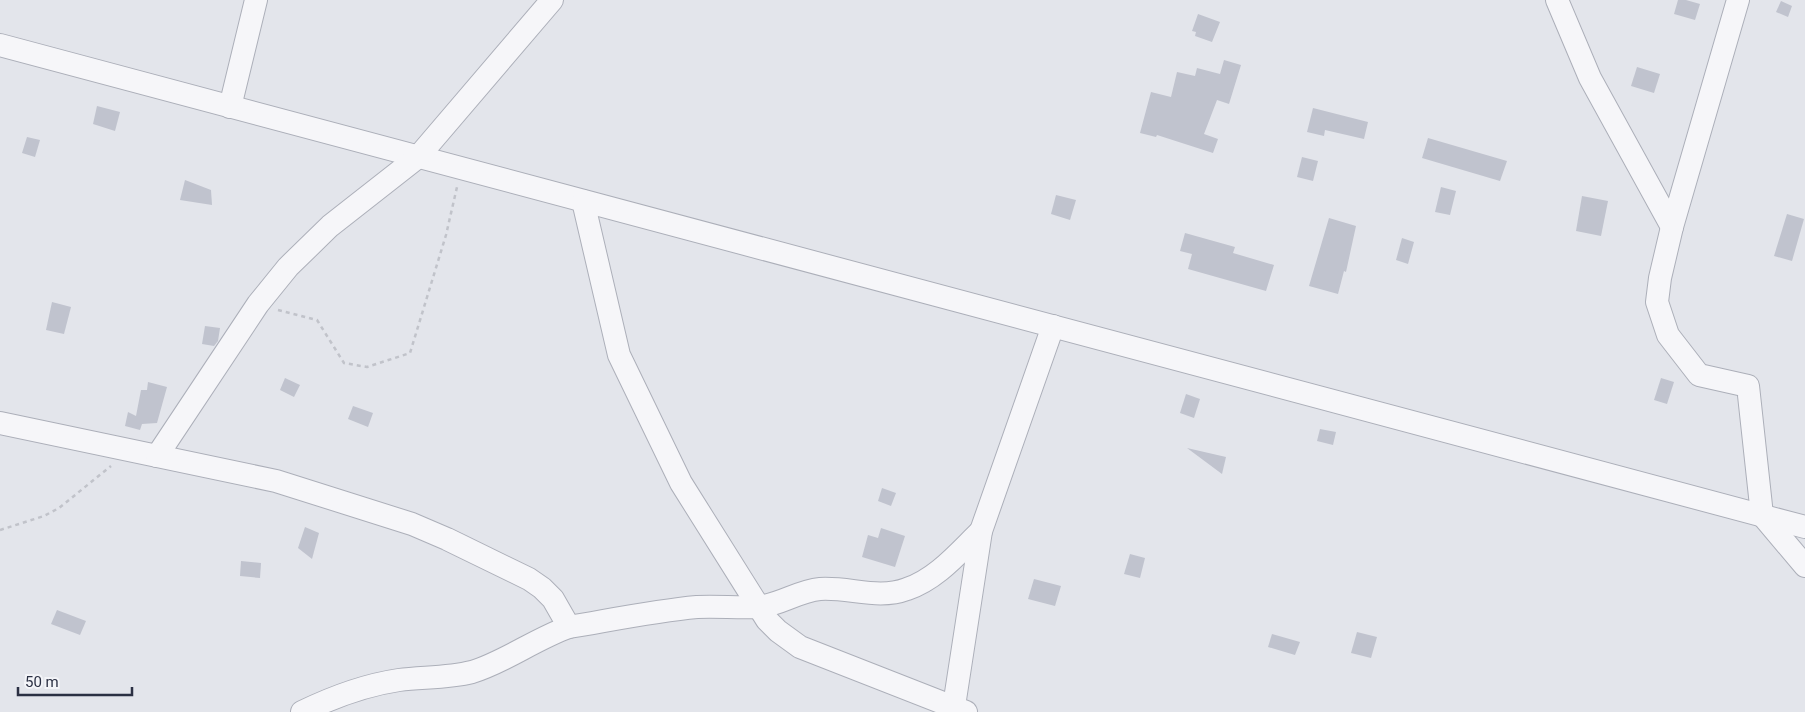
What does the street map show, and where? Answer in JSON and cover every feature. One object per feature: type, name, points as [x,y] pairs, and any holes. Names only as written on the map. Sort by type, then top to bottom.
[{"type":"street","points":[[230,107],[256,0]]},
{"type":"street","points":[[157,456],[258,304],[288,267],[330,226],[418,157],[552,0]]},
{"type":"street","points":[[1556,0],[1590,78],[1672,227]]},
{"type":"street","points":[[1738,0],[1672,227],[1660,278],[1657,302],[1668,335],[1699,375],[1748,386],[1762,515],[1805,566]]},
{"type":"street","points":[[0,46],[1805,527]]},
{"type":"street","points":[[583,201],[618,355],[681,483],[767,620],[778,631],[800,647],[960,709],[982,531],[1053,326]]},
{"type":"street","points":[[0,423],[276,481],[412,524],[448,539],[528,579],[542,588],[553,599],[569,627]]},
{"type":"street","points":[[302,712],[336,697],[379,684],[472,672],[499,661],[549,634],[569,627],[696,608],[759,607],[820,589],[882,594],[906,590],[927,580],[982,531]]},
{"type":"path","points":[[258,304],[316,320],[344,363],[367,367],[410,353],[446,235],[461,168]]},
{"type":"path","points":[[0,530],[44,516],[59,508],[102,472],[134,452]]},
{"type":"building","points":[[1678,0],[1700,4],[1695,20],[1674,14]]},
{"type":"building","points":[[1781,1],[1792,6],[1788,17],[1776,12]]},
{"type":"building","points":[[1198,14],[1220,22],[1212,42],[1195,36],[1196,32],[1192,31]]},
{"type":"building","points":[[1224,60],[1241,65],[1229,104],[1217,100],[1204,134],[1218,139],[1213,153],[1157,135],[1156,137],[1140,133],[1151,92],[1171,97],[1177,72],[1195,76],[1197,68],[1220,74]]},
{"type":"building","points":[[1637,67],[1660,74],[1654,93],[1631,86]]},
{"type":"building","points":[[97,106],[120,112],[115,131],[93,124]]},
{"type":"building","points":[[1313,108],[1368,122],[1364,139],[1325,130],[1324,136],[1307,132]]},
{"type":"building","points":[[27,137],[40,140],[35,157],[22,153]]},
{"type":"building","points":[[1428,138],[1507,161],[1500,181],[1422,158]]},
{"type":"building","points":[[1302,157],[1318,161],[1313,181],[1297,177]]},
{"type":"building","points":[[185,180],[211,190],[212,205],[180,200]]},
{"type":"building","points":[[1441,187],[1456,191],[1450,215],[1435,212]]},
{"type":"building","points":[[1056,195],[1076,200],[1070,220],[1051,214]]},
{"type":"building","points":[[1582,196],[1608,201],[1601,236],[1576,231]]},
{"type":"building","points":[[1787,214],[1804,219],[1792,261],[1774,256]]},
{"type":"building","points":[[1329,218],[1356,226],[1346,272],[1344,271],[1338,294],[1309,286]]},
{"type":"building","points":[[1185,233],[1235,247],[1233,253],[1274,265],[1266,291],[1188,269],[1192,254],[1180,251]]},
{"type":"building","points":[[1402,238],[1414,242],[1408,264],[1396,260]]},
{"type":"building","points":[[52,302],[71,307],[64,334],[46,330]]},
{"type":"building","points":[[205,326],[220,328],[218,341],[214,346],[202,344]]},
{"type":"building","points":[[285,378],[300,385],[294,397],[280,390]]},
{"type":"building","points":[[1661,378],[1674,382],[1667,404],[1654,400]]},
{"type":"building","points":[[148,382],[167,387],[157,423],[142,424],[140,430],[125,426],[128,412],[136,416],[141,390],[147,390]]},
{"type":"building","points":[[1186,394],[1200,399],[1194,418],[1180,413]]},
{"type":"building","points":[[353,406],[373,413],[368,427],[348,419]]},
{"type":"building","points":[[1320,429],[1336,432],[1333,445],[1317,441]]},
{"type":"building","points":[[1187,448],[1226,457],[1222,474]]},
{"type":"building","points":[[882,488],[896,493],[891,506],[878,501]]},
{"type":"building","points":[[305,527],[319,533],[312,559],[298,548]]},
{"type":"building","points":[[881,528],[905,536],[895,567],[862,557],[868,535],[878,538]]},
{"type":"building","points":[[1130,554],[1145,558],[1140,578],[1124,574]]},
{"type":"building","points":[[241,561],[261,563],[260,578],[240,576]]},
{"type":"building","points":[[1034,579],[1061,586],[1055,606],[1028,599]]},
{"type":"building","points":[[57,610],[86,621],[80,635],[51,624]]},
{"type":"building","points":[[1357,632],[1377,637],[1371,658],[1351,653]]},
{"type":"building","points":[[1272,634],[1300,642],[1295,655],[1268,647]]}]
